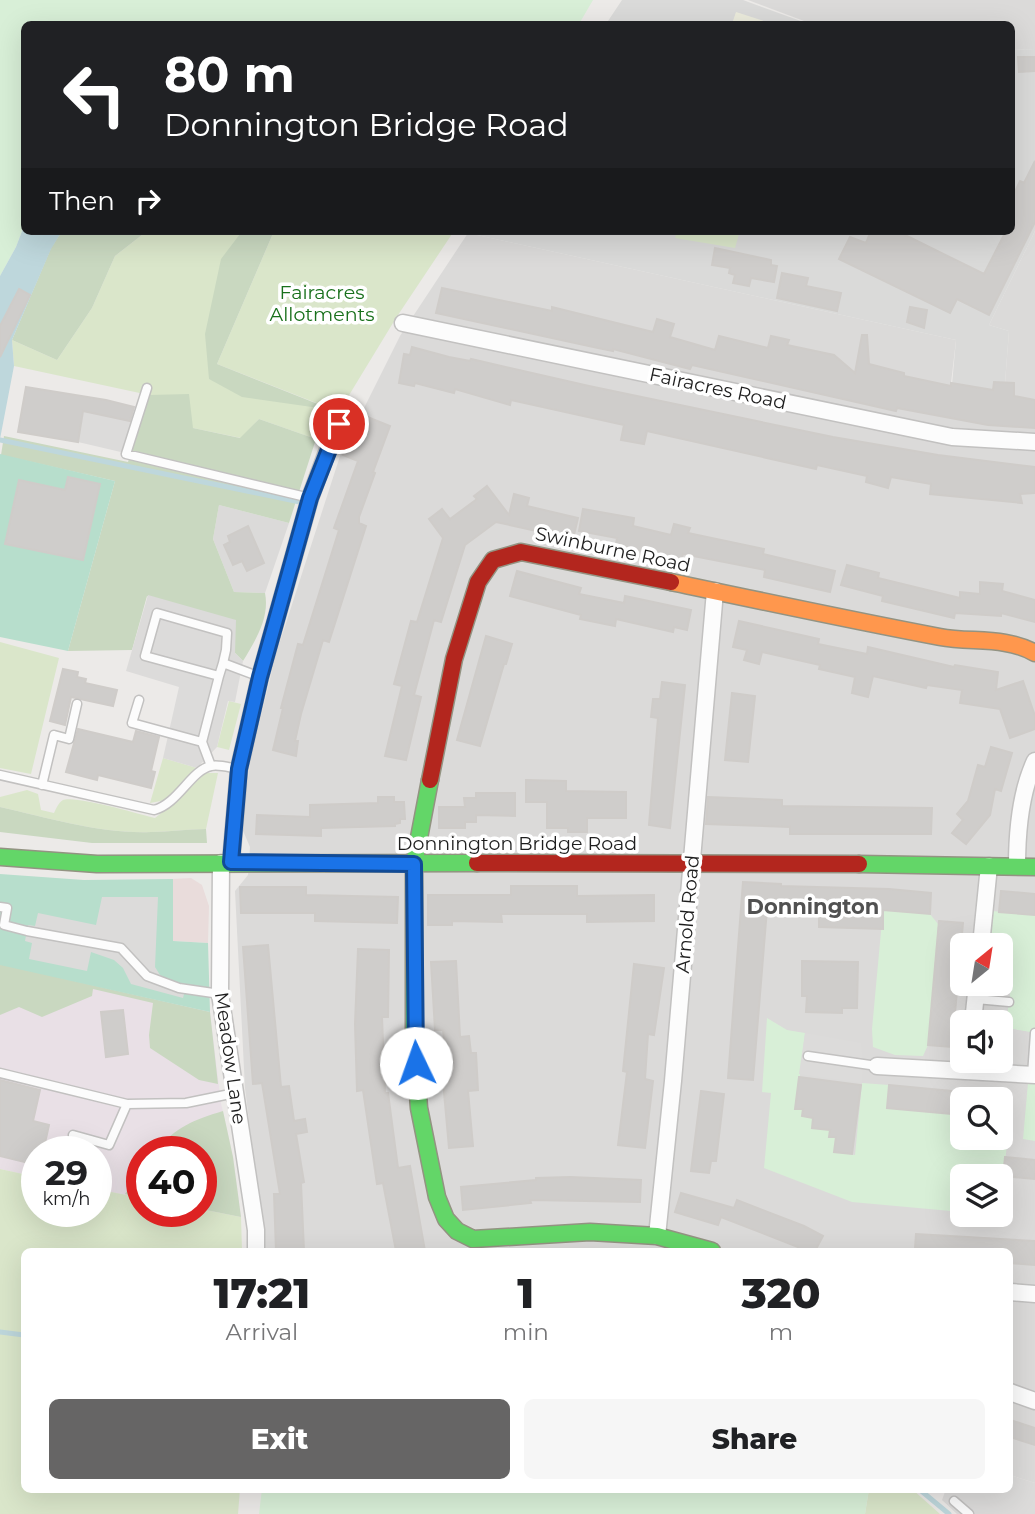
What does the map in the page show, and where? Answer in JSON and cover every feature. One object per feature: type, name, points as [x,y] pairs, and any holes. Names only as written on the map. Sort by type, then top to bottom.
[{"type":"street","name":"Fairacres Road","points":[[403,323],[952,437],[1035,442]]},
{"type":"street","name":"Meadow Lane","points":[[256,1248],[256,1230],[220,993],[226,863],[239,769],[260,677],[310,498],[333,436],[347,412]]},
{"type":"street","name":"Swinburne Road","points":[[697,1248],[656,1240],[561,1232],[473,1239],[457,1231],[446,1219],[437,1197],[419,1108],[414,1041],[414,864],[454,659],[478,582],[493,560],[521,552],[944,638],[1006,643],[1029,648],[1035,653]]},
{"type":"street","name":"Arnold Road","points":[[656,1240],[715,591]]},
{"type":"street","points":[[1017,866],[1019,821],[1035,761]]},
{"type":"street","name":"Donnington Bridge Road","points":[[0,857],[97,864],[1035,867]]},
{"type":"street","points":[[982,933],[989,866]]},
{"type":"street","points":[[877,1066],[950,1065]]},
{"type":"street","points":[[1013,1072],[1033,1075]]},
{"type":"street","points":[[1013,1292],[1035,1294]]},
{"type":"street","points":[[1013,1393],[1035,1401]]},
{"type":"lane","points":[[147,388],[127,454],[310,498]]},
{"type":"lane","points":[[211,766],[202,742],[226,650],[227,632],[157,613],[145,656],[219,676]]},
{"type":"lane","points":[[223,663],[260,677]]},
{"type":"lane","points":[[139,700],[132,723],[202,742]]},
{"type":"lane","points":[[42,785],[54,736],[69,739],[77,704]]},
{"type":"lane","points":[[0,775],[154,810],[163,807],[199,773],[211,766],[239,769]]},
{"type":"lane","points":[[0,907],[7,908],[4,925],[121,948],[147,976],[180,988],[220,993]]},
{"type":"lane","points":[[991,996],[1009,1002]]},
{"type":"lane","points":[[1033,1075],[1035,1032]]},
{"type":"lane","points":[[808,1056],[877,1066]]},
{"type":"lane","points":[[0,1073],[127,1104],[186,1103],[235,1093]]},
{"type":"lane","points":[[73,1135],[109,1145],[127,1104]]},
{"type":"lane","points":[[954,1501],[968,1514]]},
{"type":"shaded area","points":[[622,0],[743,0],[801,21],[608,21]]},
{"type":"shaded area","points":[[748,0],[1035,0],[1035,49],[1015,50],[1015,21],[804,21]]},
{"type":"shaded area","points":[[736,12],[764,21],[733,21]]},
{"type":"shaded area","points":[[1035,49],[1035,231],[989,325],[1009,331],[1005,382],[1014,383],[1015,427],[943,417],[945,395],[951,396],[956,340],[477,235],[1015,235],[1015,50]]},
{"type":"shaded area","points":[[1035,231],[1035,1483],[1013,1476],[1013,1248],[265,1248],[245,1088],[235,891],[248,875],[250,847],[241,826],[251,758],[276,654],[340,456],[400,336],[467,235],[477,235],[956,340],[951,383],[1014,396],[1005,383],[1009,331],[989,325]]},
{"type":"shaded area","points":[[85,403],[103,415],[134,422],[125,453],[78,442]]},
{"type":"shaded area","points":[[219,505],[289,523],[265,593],[234,592],[213,539]]},
{"type":"shaded area","points":[[148,595],[236,620],[235,653],[243,661],[235,702],[228,701],[217,747],[197,768],[163,758],[179,687],[126,671]]},
{"type":"shaded area","points":[[191,878],[202,885],[209,906],[208,943],[173,941],[173,879]]},
{"type":"shaded area","points":[[102,897],[158,897],[155,967],[160,975],[173,983],[186,986],[183,998],[131,984],[123,968],[114,960],[91,952],[87,971],[29,959],[32,943],[25,941],[28,925],[35,926],[38,913],[96,925]]},
{"type":"shaded area","points":[[0,965],[210,1012],[221,1103],[233,1157],[241,1217],[217,1212],[217,1136],[126,1136],[126,1195],[112,1192],[112,1136],[21,1136],[21,1174],[0,1169]]},
{"type":"shaded area","points":[[980,996],[1010,996],[1008,1010],[979,1010]]},
{"type":"shaded area","points":[[1013,1029],[1035,1033],[1035,1064],[1013,1062]]},
{"type":"shaded area","points":[[805,1033],[861,1043],[862,1083],[799,1074]]},
{"type":"shaded area","points":[[1013,1476],[1035,1483],[1035,1514],[957,1514],[942,1500],[945,1493],[1013,1493]]},
{"type":"green space","points":[[0,0],[593,0],[581,21],[21,21],[21,234],[0,276]]},
{"type":"green space","points":[[59,235],[142,235],[115,256],[92,308],[57,360],[12,340],[51,248]]},
{"type":"green space","name":"Fairacres Allotments","points":[[142,235],[240,235],[209,379],[329,408],[217,364],[272,235],[451,235],[396,318],[340,410],[333,410],[316,439],[259,419],[241,438],[193,428],[149,395],[14,366],[12,340],[57,360],[92,308],[115,256]]},
{"type":"green space","points":[[239,235],[272,235],[217,364],[333,410],[242,397],[209,379],[205,334],[221,259]]},
{"type":"green space","points":[[676,235],[739,235],[735,248],[675,238]]},
{"type":"green space","points":[[189,394],[193,428],[240,438],[259,419],[316,439],[289,523],[219,505],[213,539],[234,592],[265,593],[265,611],[257,637],[243,661],[235,653],[147,596],[132,650],[68,651],[115,481],[1,455],[4,436],[128,462],[149,395]]},
{"type":"green space","points":[[0,454],[115,481],[68,651],[0,637]]},
{"type":"green space","points":[[0,642],[59,658],[31,774],[0,768]]},
{"type":"green space","points":[[229,701],[241,704],[229,750],[217,747]]},
{"type":"green space","points":[[163,758],[197,768],[166,800],[150,803]]},
{"type":"green space","points":[[205,773],[218,773],[206,829],[151,832],[113,830],[0,807],[0,797],[27,790],[38,794],[41,810],[54,813],[61,801],[70,799],[155,818]]},
{"type":"green space","points":[[0,807],[113,830],[151,832],[206,829],[207,843],[92,843],[0,832]]},
{"type":"green space","points":[[0,874],[84,880],[173,879],[173,941],[208,943],[210,1012],[0,965]]},
{"type":"green space","points":[[883,910],[930,914],[938,924],[928,1045],[923,1056],[895,1055],[873,1047],[872,1029]]},
{"type":"green space","points":[[992,911],[1035,915],[1035,1033],[1013,1029],[1013,1010],[1007,1010],[1009,996],[1013,996],[1013,933],[989,933]]},
{"type":"green space","points":[[0,964],[210,1012],[218,1084],[199,1080],[150,1048],[153,1003],[93,989],[92,996],[42,1017],[19,1007],[0,1015]]},
{"type":"green space","points":[[767,1018],[787,1030],[805,1033],[796,1108],[803,1109],[802,1116],[813,1118],[830,1130],[829,1137],[836,1137],[834,1152],[855,1155],[862,1083],[889,1085],[887,1108],[950,1114],[950,1150],[1006,1150],[1005,1164],[950,1164],[950,1211],[852,1202],[764,1168],[771,1093],[762,1092]]},
{"type":"green space","points":[[1028,1083],[1035,1084],[1035,1141],[1023,1139]]},
{"type":"green space","points":[[223,1111],[233,1157],[241,1217],[217,1212],[217,1136],[170,1136],[203,1118]]},
{"type":"green space","points":[[0,1169],[21,1174],[21,1227],[112,1227],[112,1192],[126,1195],[126,1227],[217,1227],[217,1212],[241,1217],[242,1248],[21,1248],[21,1493],[240,1493],[238,1514],[0,1514]]},
{"type":"green space","points":[[262,1493],[868,1493],[865,1514],[259,1514]]},
{"type":"green space","points":[[868,1493],[916,1493],[940,1514],[865,1514]]},
{"type":"water","points":[[21,234],[60,235],[12,340],[14,366],[0,439],[0,276]]},
{"type":"building","points":[[1018,57],[1035,57],[1035,71],[1019,72]]},
{"type":"building","points":[[1035,161],[1035,222],[989,315],[957,299],[950,313],[839,259],[850,237],[866,243],[869,235],[905,235],[984,274],[1004,235],[1015,235],[1015,192],[1020,181],[1024,183]]},
{"type":"building","points":[[715,248],[771,260],[771,265],[777,266],[774,282],[751,278],[749,286],[733,283],[735,275],[729,273],[730,268],[712,265]]},
{"type":"building","points":[[782,273],[808,278],[806,286],[841,293],[837,311],[777,298]]},
{"type":"building","points":[[442,288],[552,311],[552,307],[653,332],[657,319],[674,324],[670,337],[715,350],[719,336],[768,348],[771,336],[789,340],[787,345],[834,355],[855,373],[862,335],[867,335],[869,364],[904,373],[904,376],[951,386],[951,383],[993,390],[994,382],[1014,383],[1014,396],[1035,400],[1035,428],[988,425],[897,408],[896,411],[692,365],[690,369],[613,349],[436,313]]},
{"type":"building","points":[[19,289],[30,295],[0,357],[0,326]]},
{"type":"building","points":[[910,307],[927,310],[924,328],[907,322]]},
{"type":"building","points":[[412,347],[833,437],[938,455],[1035,467],[1035,493],[1020,494],[1022,503],[930,494],[931,484],[891,477],[888,488],[866,482],[867,476],[817,465],[816,469],[647,431],[644,444],[621,440],[624,425],[511,400],[510,405],[455,389],[454,393],[415,383],[414,386],[399,383],[404,354],[410,355]]},
{"type":"building","points":[[26,387],[134,407],[130,421],[83,411],[78,442],[18,432]]},
{"type":"building","points":[[360,414],[390,426],[359,517],[359,523],[366,526],[329,642],[323,640],[301,714],[295,741],[298,741],[296,756],[273,750],[298,644],[303,645],[339,530],[334,528],[358,461],[343,455]]},
{"type":"building","points":[[68,477],[100,484],[83,560],[5,544],[19,480],[65,490]]},
{"type":"building","points":[[487,486],[509,515],[514,494],[529,498],[527,506],[578,518],[573,539],[496,522],[465,545],[441,622],[434,620],[414,695],[421,697],[406,760],[385,756],[402,686],[394,684],[411,621],[417,622],[443,538],[429,519],[442,509],[450,519],[477,499],[474,496]]},
{"type":"building","points":[[583,509],[634,518],[633,526],[671,535],[674,524],[690,528],[688,533],[764,549],[763,554],[835,571],[830,592],[764,577],[765,570],[683,554],[681,561],[616,544],[617,538],[579,531]]},
{"type":"building","points":[[248,526],[264,563],[247,571],[242,561],[233,565],[224,545],[230,542],[228,536]]},
{"type":"building","points":[[847,565],[879,573],[878,578],[960,598],[960,592],[980,594],[980,582],[1003,584],[1002,591],[1035,600],[1035,622],[1001,613],[1001,616],[955,613],[954,618],[882,601],[883,596],[841,585]]},
{"type":"building","points":[[517,571],[581,588],[579,594],[624,603],[625,596],[691,610],[687,630],[674,627],[673,632],[616,619],[615,626],[580,619],[581,615],[510,596]]},
{"type":"building","points":[[739,621],[819,639],[818,644],[867,654],[868,647],[954,667],[955,665],[998,672],[996,690],[1023,681],[1035,716],[1035,729],[1010,738],[1000,709],[960,703],[962,690],[927,685],[926,688],[873,676],[868,697],[852,693],[855,677],[819,669],[820,665],[762,652],[759,664],[744,660],[747,650],[733,647]]},
{"type":"building","points":[[486,636],[512,644],[480,746],[457,740]]},
{"type":"building","points":[[63,669],[78,672],[77,677],[86,679],[85,683],[117,690],[113,706],[71,697],[65,725],[50,721]]},
{"type":"building","points":[[662,682],[685,685],[670,828],[649,825],[658,718],[651,717],[653,699],[660,699]]},
{"type":"building","points":[[732,693],[755,696],[748,762],[725,760]]},
{"type":"building","points":[[78,729],[133,742],[136,731],[159,737],[151,771],[155,772],[151,788],[98,775],[97,780],[66,772]]},
{"type":"building","points":[[991,747],[1012,753],[1001,791],[995,789],[990,815],[966,844],[952,833],[963,820],[957,814],[968,801],[978,765],[985,767]]},
{"type":"building","points":[[526,780],[566,781],[566,791],[626,792],[626,818],[587,818],[587,832],[547,828],[547,802],[526,802]]},
{"type":"building","points":[[476,793],[515,793],[515,816],[476,815],[476,822],[465,822],[465,828],[439,828],[439,807],[465,807],[464,798],[476,798]]},
{"type":"building","points":[[378,797],[394,797],[394,802],[404,802],[405,819],[400,819],[400,823],[395,826],[321,828],[321,836],[256,834],[257,815],[310,817],[310,805],[378,803]]},
{"type":"building","points":[[708,797],[782,800],[782,806],[932,808],[931,834],[790,834],[790,827],[706,824]]},
{"type":"building","points":[[743,882],[931,893],[930,914],[883,910],[883,929],[819,927],[819,909],[767,909],[753,1080],[728,1078]]},
{"type":"building","points":[[511,886],[577,886],[577,896],[654,895],[654,921],[587,922],[587,914],[501,914],[502,922],[452,921],[452,925],[428,925],[428,895],[511,895]]},
{"type":"building","points":[[240,887],[306,887],[306,895],[398,897],[397,923],[315,921],[315,913],[241,913]]},
{"type":"building","points":[[1001,891],[1035,894],[1035,915],[999,912]]},
{"type":"building","points":[[939,921],[963,923],[962,933],[950,933],[950,996],[957,996],[955,1010],[950,1010],[950,1047],[928,1045]]},
{"type":"building","points":[[268,945],[281,1087],[289,1086],[294,1121],[305,1119],[307,1132],[296,1134],[304,1182],[301,1183],[304,1248],[276,1248],[274,1194],[280,1194],[262,1083],[253,1084],[243,947]]},
{"type":"building","points":[[358,949],[389,950],[388,1017],[382,1017],[385,1093],[388,1093],[398,1168],[410,1166],[424,1248],[395,1248],[383,1183],[377,1184],[363,1090],[357,1091],[355,1024]]},
{"type":"building","points":[[456,961],[460,1037],[469,1036],[471,1053],[476,1053],[478,1090],[468,1091],[473,1146],[449,1148],[443,1081],[449,1081],[443,1030],[435,1030],[431,962]]},
{"type":"building","points":[[802,961],[858,962],[857,1008],[842,1008],[842,1013],[806,1012],[807,996],[802,996]]},
{"type":"building","points":[[634,964],[664,968],[654,1035],[648,1034],[645,1079],[653,1081],[645,1148],[618,1145],[627,1072],[623,1071]]},
{"type":"building","points":[[123,1010],[128,1054],[106,1057],[101,1012]]},
{"type":"building","points":[[799,1077],[861,1085],[852,1154],[834,1152],[836,1137],[829,1137],[830,1130],[812,1128],[813,1118],[802,1116],[803,1109],[795,1109]]},
{"type":"building","points":[[0,1080],[40,1090],[33,1121],[49,1125],[47,1136],[21,1136],[21,1161],[0,1156]]},
{"type":"building","points":[[889,1085],[950,1091],[950,1114],[887,1108]]},
{"type":"building","points":[[701,1091],[724,1094],[716,1161],[711,1161],[709,1173],[691,1171]]},
{"type":"building","points":[[1005,1157],[1035,1160],[1035,1179],[1013,1177],[1013,1164],[1004,1164]]},
{"type":"building","points":[[536,1178],[641,1180],[640,1202],[530,1200],[531,1203],[463,1210],[461,1187]]},
{"type":"building","points":[[681,1193],[734,1208],[737,1200],[823,1236],[817,1248],[798,1248],[721,1217],[718,1225],[675,1212]]},
{"type":"building","points":[[916,1234],[1035,1241],[1035,1265],[1013,1263],[1013,1248],[915,1248]]},
{"type":"building","points":[[1013,1421],[1035,1428],[1035,1445],[1013,1438]]},
{"type":"waterway","points":[[0,440],[300,502]]},
{"type":"waterway","points":[[0,1332],[21,1335]]},
{"type":"waterway","points":[[924,1493],[949,1514]]},
{"type":"traffic: fast","points":[[430,780],[414,864],[414,1041],[419,1108],[437,1197],[446,1219],[457,1231],[473,1239],[590,1232],[657,1236],[701,1248]]},
{"type":"traffic: fast","points":[[0,857],[97,864],[477,863]]},
{"type":"traffic: fast","points":[[859,864],[1035,867]]},
{"type":"traffic: slow","points":[[671,582],[940,637],[1012,644],[1035,653]]},
{"type":"traffic: jam","points":[[430,780],[454,659],[478,582],[493,560],[521,552],[671,582]]},
{"type":"traffic: jam","points":[[477,863],[859,864]]},
{"type":"district","name":"Donnington","points":[[813,907]]},
{"type":"route","points":[[339,424],[310,498],[260,677],[239,769],[231,862],[414,864],[416,1063]]}]
